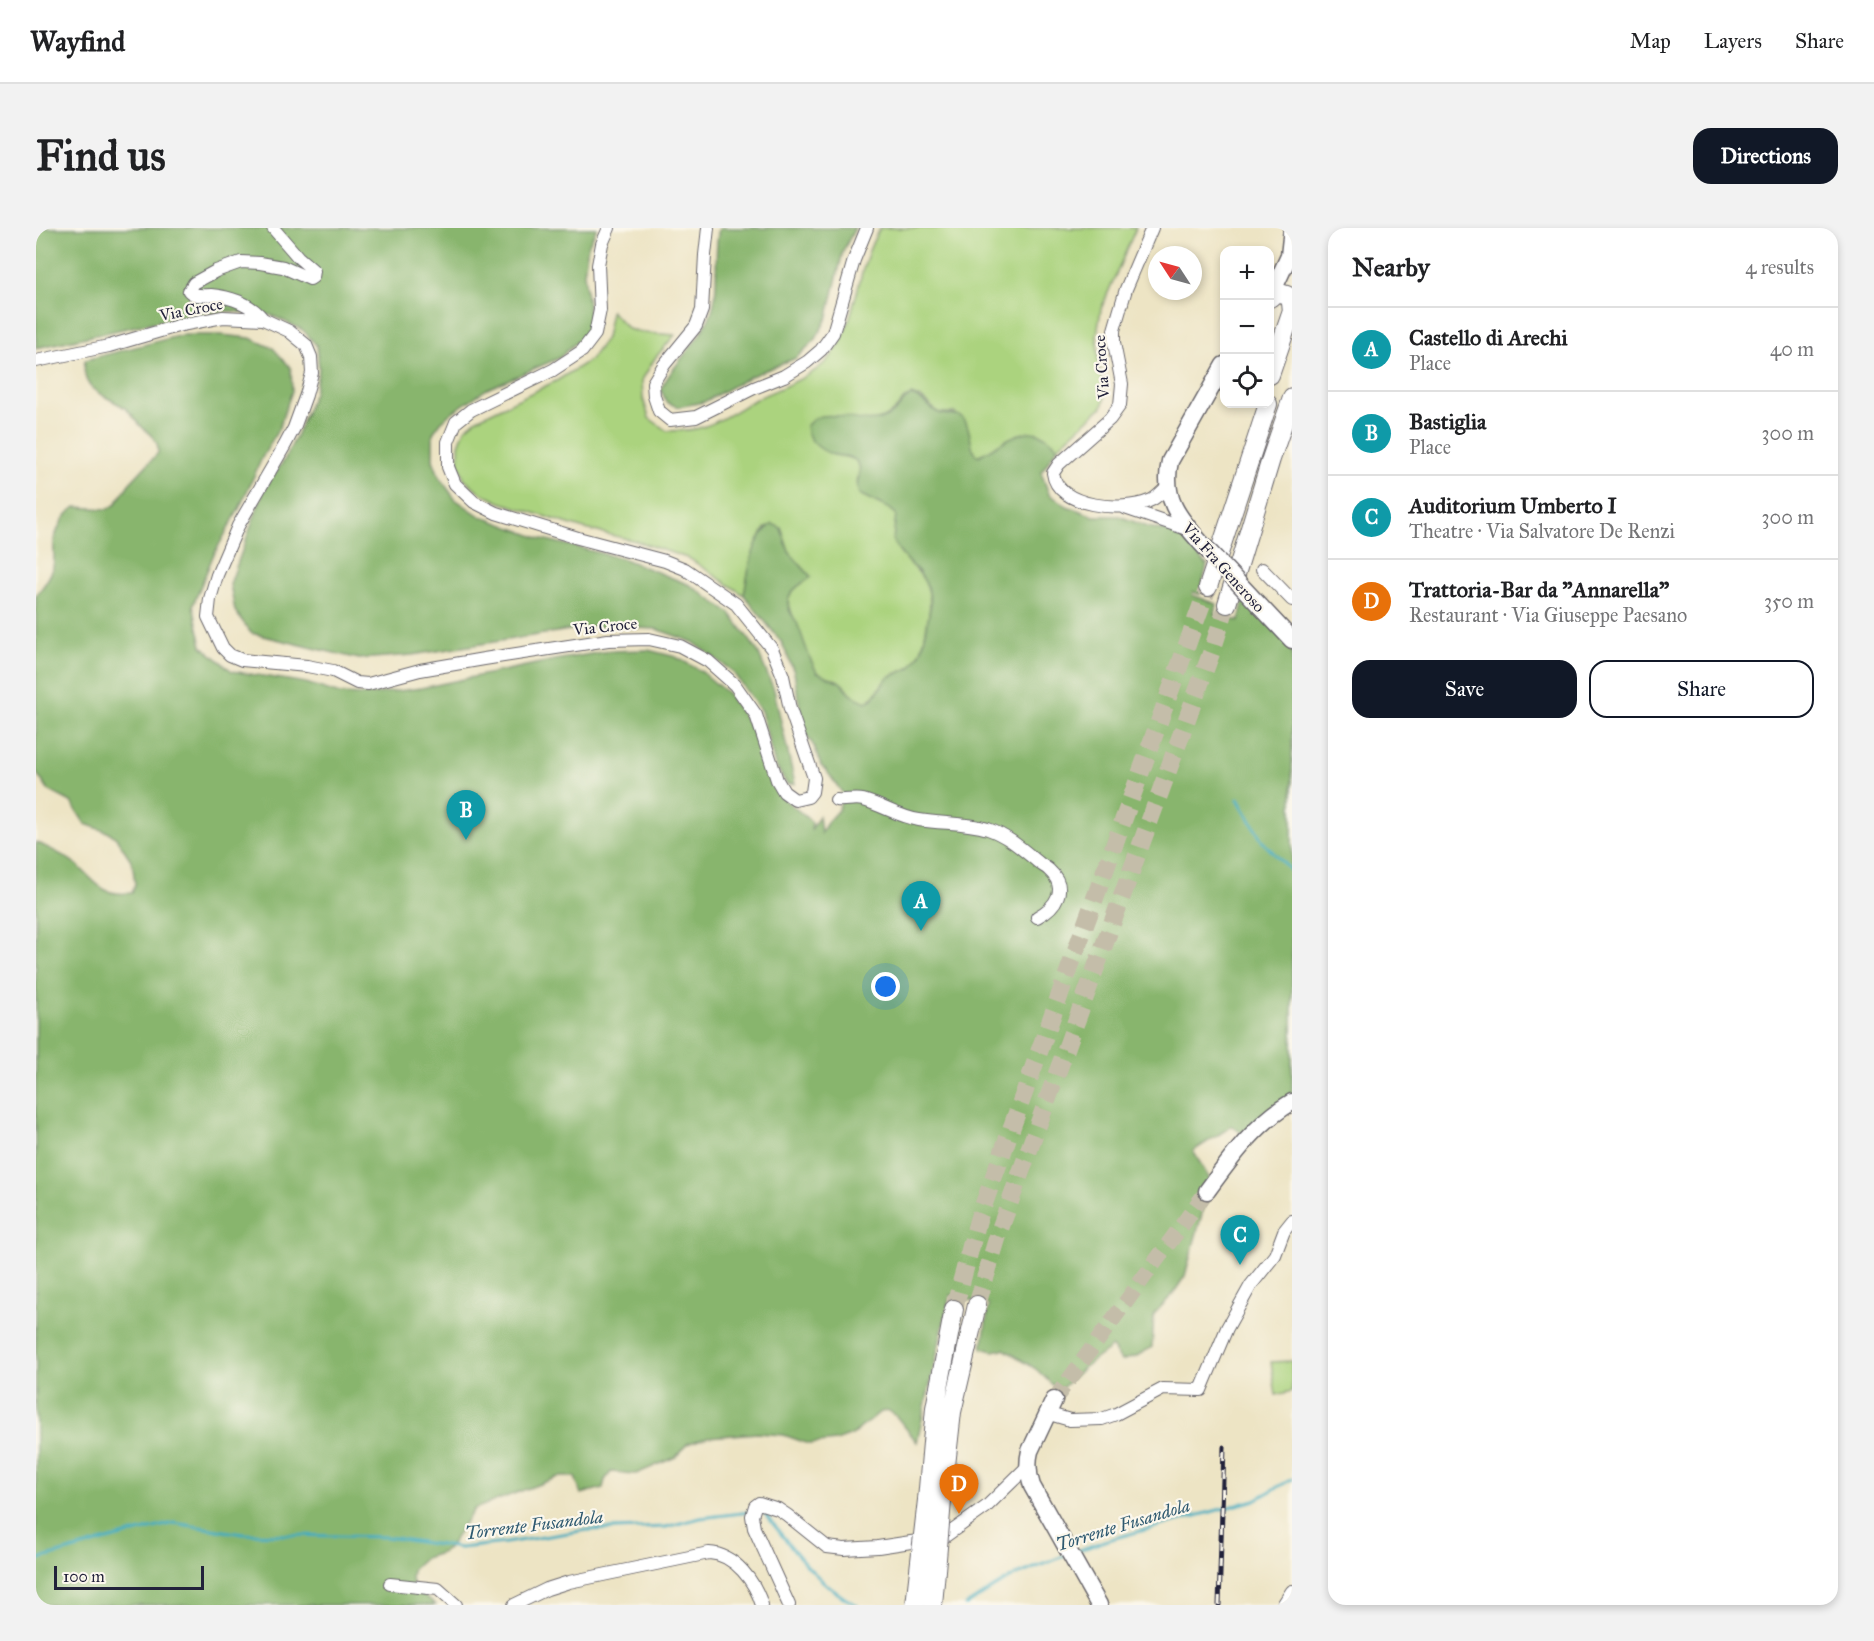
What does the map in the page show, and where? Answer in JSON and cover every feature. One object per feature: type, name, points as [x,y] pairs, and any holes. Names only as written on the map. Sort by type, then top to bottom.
[{"type":"highway","points":[[1274,294],[1277,292],[1287,295],[1291,302],[1292,312],[1274,361]]},
{"type":"highway","points":[[1274,387],[1292,345]]},
{"type":"highway","points":[[1227,604],[1292,398]]},
{"type":"highway","points":[[1208,587],[1265,408]]},
{"type":"highway","points":[[943,1410],[969,1338],[977,1305]]},
{"type":"highway","points":[[915,1605],[934,1501],[948,1335],[954,1309]]},
{"type":"highway","points":[[933,1605],[934,1501]]},
{"type":"main road","points":[[1274,287],[1285,266],[1292,231]]},
{"type":"main road","points":[[1167,487],[1170,461],[1220,372]]},
{"type":"main road","name":"Via Fra Generoso","points":[[1167,487],[1171,502],[1179,517],[1292,640]]},
{"type":"main road","points":[[1207,1191],[1232,1156],[1268,1119],[1292,1102]]},
{"type":"main road","points":[[1050,1407],[1030,1450],[1028,1466],[1032,1486],[1099,1605]]},
{"type":"street","points":[[263,319],[255,309],[237,300],[214,295],[195,295],[189,291],[194,283],[216,271],[241,262],[260,262],[283,267],[310,279],[313,277],[314,271],[298,257],[273,228]]},
{"type":"street","name":"Via Croce","points":[[36,361],[98,349],[181,325],[223,317],[263,319],[289,331],[306,345],[311,357],[312,373],[294,428],[249,503],[217,575],[210,599],[208,617],[223,648],[230,655],[242,660],[307,666],[333,672],[357,683],[368,684],[437,667],[608,640],[649,639],[680,646],[708,661],[735,685],[756,715],[780,786],[795,800],[808,797],[812,792],[814,778],[790,709],[783,676],[772,649],[736,604],[685,569],[665,561],[496,513],[474,502],[455,484],[448,467],[448,442],[456,422],[471,410],[562,364],[582,351],[595,334],[600,310],[598,265],[602,244],[609,228]]},
{"type":"street","points":[[708,228],[702,310],[696,326],[664,364],[653,383],[659,411],[670,420],[696,417],[784,376],[821,350],[833,333],[854,260],[867,228]]},
{"type":"street","name":"Via Croce","points":[[1152,228],[1126,289],[1114,330],[1114,344],[1122,384],[1120,405],[1110,419],[1059,464],[1053,473],[1058,487],[1068,496],[1102,506],[1136,510],[1196,537]]},
{"type":"street","name":"Via Croce","points":[[1118,507],[1151,501],[1167,487]]},
{"type":"street","points":[[1262,569],[1292,600]]},
{"type":"street","points":[[836,800],[847,802],[860,799],[908,818],[971,824],[988,829],[1012,841],[1051,871],[1059,888],[1053,907],[1037,917]]},
{"type":"street","points":[[1050,1407],[1070,1420],[1102,1419],[1163,1389],[1192,1391],[1201,1389],[1227,1328],[1251,1285],[1275,1255],[1284,1231],[1292,1221]]},
{"type":"street","points":[[789,1605],[754,1528],[753,1514],[759,1503],[778,1509],[806,1528],[827,1547],[844,1549],[878,1547],[944,1537],[986,1507],[1028,1466]]},
{"type":"street","points":[[514,1605],[547,1589],[569,1582],[710,1553],[723,1556],[740,1568],[762,1605]]},
{"type":"street","points":[[390,1584],[438,1589],[456,1605]]},
{"type":"street","points":[[1283,1605],[1292,1591]]},
{"type":"green space","points":[[36,228],[597,228],[588,246],[584,273],[590,323],[583,336],[559,358],[487,389],[451,413],[433,433],[433,460],[440,478],[455,499],[480,516],[539,538],[624,559],[690,585],[730,613],[757,650],[774,690],[795,784],[787,784],[775,765],[761,711],[732,671],[693,642],[656,629],[594,626],[412,655],[359,659],[251,633],[235,611],[230,584],[264,490],[285,459],[314,393],[319,369],[317,346],[303,330],[271,315],[230,311],[191,314],[36,348]]},
{"type":"green space","points":[[719,228],[855,228],[843,251],[828,316],[816,339],[796,358],[751,376],[704,402],[678,407],[666,402],[661,389],[697,339],[713,307]]},
{"type":"green space","points":[[880,228],[1136,228],[1101,309],[1097,335],[1098,358],[1105,397],[1102,407],[1058,447],[1043,435],[992,449],[978,456],[972,450],[967,425],[955,413],[939,413],[920,397],[904,399],[890,414],[875,421],[837,416],[833,455],[847,457],[859,463],[857,486],[859,494],[896,514],[901,554],[923,579],[929,594],[927,627],[918,657],[911,666],[884,682],[870,700],[866,702],[858,698],[840,682],[815,670],[788,600],[794,590],[811,577],[789,552],[781,528],[765,528],[757,543],[744,595],[690,559],[500,502],[481,493],[464,478],[459,464],[459,445],[465,429],[477,419],[558,380],[590,360],[606,338],[611,311],[628,329],[645,333],[675,335],[655,358],[642,380],[643,398],[649,418],[667,431],[691,430],[706,426],[806,376],[827,360],[843,337],[863,267]]},
{"type":"green space","points":[[182,335],[250,338],[273,348],[291,368],[292,391],[279,428],[213,556],[193,605],[202,646],[232,671],[306,683],[340,694],[367,695],[421,688],[609,651],[648,650],[676,657],[701,671],[727,693],[761,747],[767,771],[778,794],[812,822],[811,830],[819,816],[821,833],[838,810],[844,795],[821,766],[814,746],[804,732],[794,672],[782,643],[744,595],[747,576],[760,537],[773,524],[781,528],[789,552],[811,577],[794,590],[789,597],[788,604],[817,672],[840,682],[851,695],[866,702],[873,699],[887,678],[910,668],[923,646],[931,603],[928,587],[919,572],[901,554],[893,540],[896,514],[859,494],[857,484],[860,469],[857,462],[850,457],[835,455],[819,448],[809,436],[806,426],[815,418],[830,415],[878,420],[891,415],[911,395],[939,413],[962,417],[969,429],[973,449],[978,456],[1018,434],[1035,432],[1043,435],[1058,447],[1041,472],[1049,494],[1067,506],[1094,516],[1119,516],[1148,527],[1179,534],[1207,565],[1200,594],[1193,592],[1192,595],[1217,604],[1215,615],[1239,621],[1244,599],[1292,648],[1292,1097],[1247,1137],[1232,1126],[1193,1151],[1211,1181],[1185,1276],[1173,1294],[1154,1314],[1152,1347],[1135,1357],[1121,1361],[1112,1347],[1083,1368],[1059,1391],[1036,1369],[1004,1349],[993,1351],[982,1348],[989,1305],[950,1295],[917,1442],[896,1416],[889,1411],[880,1412],[852,1435],[836,1441],[809,1444],[784,1435],[757,1433],[708,1437],[687,1444],[676,1457],[636,1474],[611,1472],[603,1488],[581,1494],[575,1477],[558,1477],[474,1509],[448,1549],[425,1558],[412,1570],[411,1579],[414,1587],[436,1605],[36,1605],[36,842],[72,861],[95,883],[113,893],[132,893],[135,885],[131,860],[117,839],[110,833],[85,824],[71,802],[48,790],[36,772],[36,596],[52,571],[55,538],[67,514],[75,507],[108,509],[115,505],[129,484],[158,453],[154,438],[128,410],[89,385],[84,370],[85,360]]},
{"type":"green space","points":[[1292,1361],[1292,1391],[1276,1395],[1271,1362]]},
{"type":"waterway","points":[[1238,799],[1263,842],[1292,872]]},
{"type":"waterway","name":"Torrente Fusandola","points":[[1075,1552],[1104,1541],[1255,1500],[1292,1479]]},
{"type":"waterway","name":"Torrente Fusandola","points":[[36,1560],[174,1523],[243,1534],[387,1537],[460,1548],[587,1530],[666,1527],[700,1518],[750,1512]]},
{"type":"waterway","name":"Torrente Fusandola","points":[[757,1512],[765,1513],[817,1576],[857,1605]]},
{"type":"waterway","name":"Torrente Fusandola","points":[[966,1605],[1010,1578],[1066,1555]]},
{"type":"tunnel","points":[[954,1309],[978,1220],[1208,587]]},
{"type":"tunnel","points":[[977,1305],[1000,1229],[1213,648],[1227,604]]},
{"type":"tunnel","points":[[1054,1400],[1207,1191]]},
{"type":"railway","points":[[1219,1605],[1224,1447]]},
{"type":"place","name":"Bastiglia","points":[[466,840]]},
{"type":"place","name":"Castello di Arechi","points":[[921,931]]},
{"type":"place","name":"Auditorium Umberto I","points":[[1240,1265]]},
{"type":"place","name":"Trattoria-Bar da \"Annarella\"","points":[[959,1514]]}]
